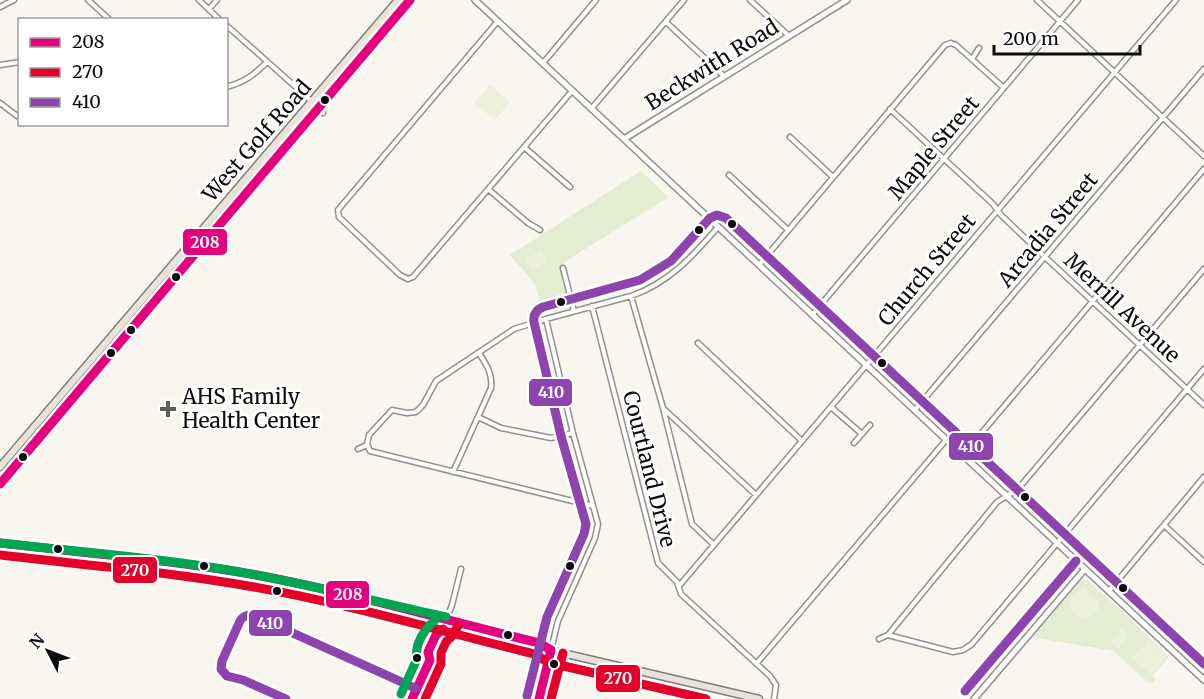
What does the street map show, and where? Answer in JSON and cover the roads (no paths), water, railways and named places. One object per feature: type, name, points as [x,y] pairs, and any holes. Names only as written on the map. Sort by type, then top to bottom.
[{"type":"main road","name":"West Golf Road","points":[[0,467],[398,0]]},
{"type":"main road","name":"West Golf Road","points":[[0,484],[320,111],[410,0]]},
{"type":"main road","points":[[0,543],[228,570],[310,586],[539,643],[550,650]]},
{"type":"main road","points":[[0,555],[167,573],[286,593],[538,651],[550,650],[759,699]]},
{"type":"street","points":[[0,6],[14,0]]},
{"type":"street","points":[[88,0],[108,18]]},
{"type":"street","points":[[199,0],[218,18]]},
{"type":"street","points":[[209,9],[217,0]]},
{"type":"street","points":[[475,0],[1204,680]]},
{"type":"street","points":[[543,63],[596,0]]},
{"type":"street","points":[[591,109],[684,0]]},
{"type":"street","points":[[750,0],[789,36]]},
{"type":"street","name":"Beckwith Road","points":[[624,139],[847,0]]},
{"type":"street","points":[[1037,0],[1204,156]]},
{"type":"street","name":"Maple Street","points":[[812,315],[1078,0]]},
{"type":"street","name":"Church Street","points":[[679,586],[1176,0]]},
{"type":"street","points":[[498,21],[338,210],[339,217],[400,275],[408,279],[413,277],[572,91]]},
{"type":"street","points":[[666,22],[724,76]]},
{"type":"street","points":[[228,27],[320,111]]},
{"type":"street","points":[[759,265],[941,48],[951,43],[956,45],[1004,88]]},
{"type":"street","points":[[972,59],[979,48]]},
{"type":"street","points":[[0,65],[18,62]]},
{"type":"street","points":[[228,86],[253,76],[267,62]]},
{"type":"street","name":"Arcadia Street","points":[[915,410],[1204,69]]},
{"type":"street","points":[[0,103],[18,116]]},
{"type":"street","name":"Merrill Avenue","points":[[890,109],[1204,405]]},
{"type":"street","points":[[790,137],[833,177]]},
{"type":"street","points":[[524,147],[570,187]]},
{"type":"street","points":[[963,455],[1204,169]]},
{"type":"street","points":[[729,175],[788,230]]},
{"type":"street","points":[[488,189],[528,223],[540,230]]},
{"type":"street","points":[[593,506],[370,451],[367,444],[369,435],[393,410],[406,413],[416,412],[423,405],[436,381],[514,329],[645,291],[678,270],[718,227]]},
{"type":"street","points":[[563,268],[574,311]]},
{"type":"street","points":[[879,639],[888,635],[997,502],[1018,489],[1204,269]]},
{"type":"street","points":[[631,296],[663,408],[692,524],[714,545]]},
{"type":"street","name":"Courtland Drive","points":[[592,306],[657,558],[661,566],[677,582],[681,594],[774,680],[776,685],[774,699]]},
{"type":"street","points":[[539,699],[561,613],[598,524],[573,433],[546,319]]},
{"type":"street","points":[[698,343],[802,441]]},
{"type":"street","points":[[453,472],[491,388],[490,372],[479,352]]},
{"type":"street","points":[[888,635],[953,652],[963,650],[972,644],[1204,369]]},
{"type":"street","points":[[831,407],[862,434]]},
{"type":"street","points":[[663,408],[756,495]]},
{"type":"street","points":[[478,417],[501,428],[551,438],[573,433]]},
{"type":"street","points":[[854,443],[870,425]]},
{"type":"street","points":[[757,663],[946,440]]},
{"type":"street","points":[[358,449],[368,445]]},
{"type":"street","points":[[1109,591],[1204,477]]},
{"type":"street","points":[[1164,525],[1204,562]]},
{"type":"street","points":[[443,629],[461,569]]},
{"type":"street","points":[[974,699],[1085,569]]},
{"type":"place","name":"AHS Family Health Center","points":[[168,409]]}]
